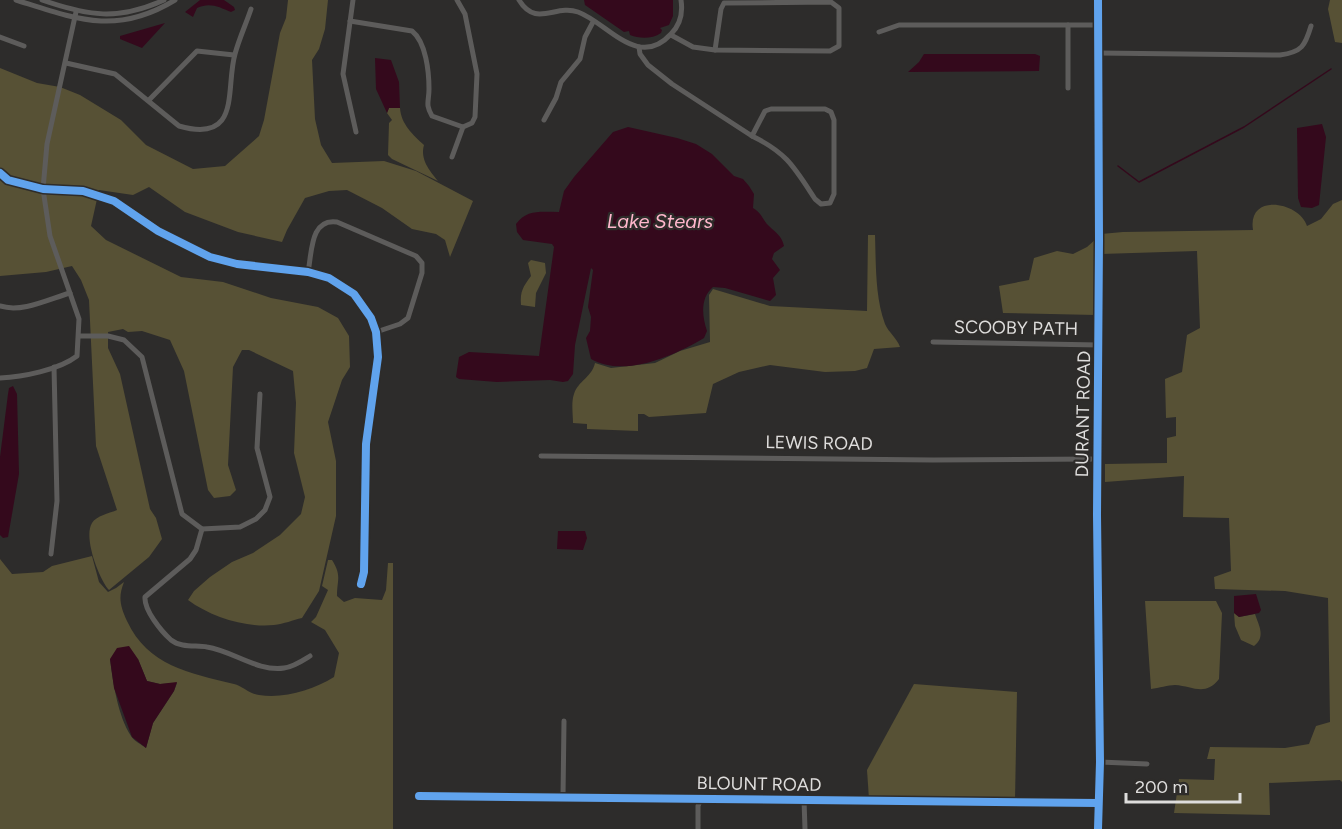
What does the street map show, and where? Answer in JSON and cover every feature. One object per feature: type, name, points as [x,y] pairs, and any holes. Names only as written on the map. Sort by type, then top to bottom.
[{"type":"street","points":[[15,0],[98,21],[146,16],[176,0]]},
{"type":"street","points":[[42,0],[75,15],[122,14],[145,9],[164,0]]},
{"type":"street","points":[[353,0],[343,74],[356,132]]},
{"type":"street","points":[[350,21],[412,31],[419,36],[428,69],[429,91],[426,107],[432,117],[463,127],[472,123],[475,117],[477,74],[465,14],[457,0]]},
{"type":"street","points":[[519,0],[525,8],[535,14],[545,15],[571,11],[582,14],[626,43],[639,47],[654,45],[671,34],[680,20],[681,0]]},
{"type":"street","name":"DURANT ROAD","points":[[1098,0],[1097,459],[1100,762],[1098,829]]},
{"type":"street","points":[[671,34],[693,47],[715,50],[830,51],[839,46],[839,8],[831,2],[724,3],[721,9],[715,50]]},
{"type":"street","points":[[66,63],[115,74],[179,126],[192,130],[212,126],[222,120],[230,104],[234,56],[251,9]]},
{"type":"street","points":[[0,378],[54,367],[76,356],[79,319],[50,236],[43,189],[47,144],[75,15]]},
{"type":"street","points":[[544,120],[556,98],[561,82],[579,59],[585,36],[593,22]]},
{"type":"street","points":[[879,33],[899,25],[1098,25]]},
{"type":"street","points":[[1068,25],[1068,88]]},
{"type":"street","points":[[1098,53],[1280,55],[1298,51],[1303,47],[1311,26]]},
{"type":"street","points":[[0,37],[24,46]]},
{"type":"street","points":[[639,47],[640,54],[648,65],[672,84],[752,136],[771,145],[784,155],[815,199],[822,204],[830,203],[834,194],[834,120],[831,112],[825,108],[771,109],[765,111],[752,136]]},
{"type":"street","points":[[149,100],[197,51],[234,56]]},
{"type":"street","points":[[452,157],[463,127]]},
{"type":"street","points":[[0,173],[8,180],[43,189],[84,191],[114,201],[158,231],[210,257],[237,264],[308,272],[329,278],[354,294],[364,307],[376,332],[378,357],[366,444],[364,572],[361,584]]},
{"type":"street","points":[[308,272],[316,230],[322,223],[330,221],[416,256],[422,263],[422,273],[408,318],[399,324],[376,332]]},
{"type":"street","points":[[0,306],[9,309],[19,308],[70,293]]},
{"type":"street","points":[[79,336],[108,336],[124,339],[142,357],[182,514],[202,529],[240,527],[256,519],[265,510],[270,497],[257,448],[260,394]]},
{"type":"street","name":"SCOOBY PATH","points":[[933,342],[1099,345]]},
{"type":"street","points":[[51,554],[57,501],[54,367]]},
{"type":"street","name":"LEWIS ROAD","points":[[541,456],[1097,459]]},
{"type":"street","points":[[202,529],[196,550],[190,559],[145,597],[145,603],[158,625],[172,640],[181,645],[208,647],[260,665],[283,668],[310,656]]},
{"type":"street","points":[[563,797],[564,721]]},
{"type":"street","points":[[1100,762],[1147,764]]},
{"type":"street","name":"BLOUNT ROAD","points":[[419,796],[1098,803]]},
{"type":"street","points":[[700,829],[701,798]]},
{"type":"street","points":[[804,800],[805,829]]},
{"type":"shaded area","points":[[288,0],[328,0],[325,29],[319,49],[312,60],[315,119],[321,145],[332,163],[384,161],[416,171],[473,201],[450,257],[445,240],[436,234],[412,229],[382,208],[347,190],[329,191],[305,198],[282,242],[238,232],[185,212],[149,187],[133,195],[99,190],[91,226],[106,240],[181,277],[223,282],[271,298],[318,307],[338,318],[349,336],[350,367],[342,380],[328,422],[336,461],[336,516],[319,591],[302,618],[278,624],[252,625],[207,612],[188,600],[194,591],[210,577],[280,535],[301,514],[305,497],[294,453],[296,403],[293,371],[249,350],[242,350],[233,367],[228,465],[236,490],[230,496],[214,498],[208,490],[184,371],[170,340],[142,331],[128,332],[123,329],[108,332],[108,348],[120,374],[150,509],[156,518],[162,539],[149,557],[109,590],[97,568],[89,538],[94,521],[117,510],[96,446],[89,300],[72,266],[46,272],[0,276],[0,68],[37,83],[60,87],[80,95],[121,120],[146,145],[193,169],[225,166],[259,136]]},
{"type":"shaded area","points":[[1330,0],[1342,0],[1342,43],[1335,42],[1328,9]]},
{"type":"shaded area","points":[[389,108],[400,108],[405,124],[424,145],[424,160],[438,181],[388,155],[389,123],[392,120],[387,113]]},
{"type":"shaded area","points":[[1342,200],[1342,782],[1340,780],[1269,783],[1270,815],[1174,813],[1179,779],[1214,780],[1215,759],[1207,759],[1210,747],[1285,748],[1309,744],[1316,726],[1330,722],[1328,598],[1285,591],[1215,589],[1214,577],[1231,571],[1229,518],[1183,517],[1184,476],[1105,482],[1105,464],[1167,463],[1167,438],[1176,436],[1176,417],[1166,418],[1165,379],[1182,372],[1187,335],[1200,328],[1197,251],[1101,254],[1101,234],[1253,230],[1253,218],[1258,210],[1275,205],[1295,211],[1307,226],[1321,219],[1333,204]]},
{"type":"shaded area","points":[[868,235],[875,235],[879,303],[882,314],[885,324],[900,347],[874,349],[867,368],[855,371],[825,372],[770,365],[739,372],[713,384],[706,413],[649,417],[638,414],[638,431],[587,429],[587,424],[573,423],[574,394],[595,363],[611,368],[655,363],[680,351],[710,342],[709,295],[713,289],[770,306],[867,311]]},
{"type":"shaded area","points":[[1097,238],[1096,315],[1003,313],[999,286],[1029,280],[1034,258],[1057,251],[1073,254],[1087,247]]},
{"type":"shaded area","points":[[531,260],[545,263],[546,273],[536,293],[535,307],[521,305],[523,289],[531,276],[528,263]]},
{"type":"shaded area","points":[[92,556],[99,582],[108,592],[124,582],[121,602],[127,621],[146,648],[158,658],[186,671],[234,684],[256,694],[278,696],[317,686],[334,677],[339,653],[325,630],[311,622],[316,617],[328,590],[322,586],[328,560],[332,560],[337,570],[337,596],[344,602],[355,598],[382,600],[386,590],[388,563],[393,563],[393,829],[0,829],[0,559],[12,574],[43,572],[52,566]],"holes":[[[110,659],[138,659],[147,681],[160,684],[177,683],[153,723],[146,748],[132,738],[126,728],[119,709]]]},
{"type":"shaded area","points":[[1145,601],[1216,601],[1222,613],[1219,679],[1209,688],[1198,689],[1175,685],[1151,689]]},
{"type":"shaded area","points":[[1234,613],[1239,617],[1255,614],[1261,635],[1254,646],[1241,640],[1235,626]]},
{"type":"shaded area","points":[[914,684],[1017,692],[1015,800],[869,799],[867,770]]},
{"type":"water","points":[[200,0],[224,0],[235,10],[231,12],[206,5],[197,8],[193,17],[185,12]]},
{"type":"water","points":[[584,0],[673,0],[673,16],[669,25],[660,28],[661,33],[646,38],[638,37],[630,35],[629,31],[624,32],[585,5]]},
{"type":"water","points":[[165,23],[142,48],[120,39],[120,36]]},
{"type":"water","points":[[924,54],[1035,54],[1040,56],[1039,71],[908,72]]},
{"type":"water","points":[[375,58],[391,60],[399,82],[400,108],[389,108],[387,113],[376,89]]},
{"type":"water","points":[[1322,124],[1326,137],[1319,205],[1312,208],[1301,207],[1298,198],[1297,128]]},
{"type":"water","name":"Lake Stears","points":[[628,127],[696,144],[712,154],[734,176],[743,179],[754,194],[753,208],[778,234],[784,246],[774,253],[772,259],[780,270],[773,278],[776,295],[770,301],[725,288],[713,287],[704,302],[703,313],[707,331],[704,338],[678,352],[649,362],[618,366],[604,364],[591,359],[586,338],[590,331],[591,317],[588,307],[593,270],[591,268],[575,345],[573,374],[568,381],[497,382],[456,377],[459,357],[469,352],[539,356],[554,247],[552,244],[523,240],[517,232],[516,224],[530,214],[559,212],[564,191],[574,177],[613,132]]},
{"type":"water","points":[[13,386],[17,394],[19,474],[8,537],[3,538],[0,535],[0,457],[9,388]]},
{"type":"water","points":[[558,531],[585,531],[587,538],[583,550],[557,549]]},
{"type":"water","points":[[1256,594],[1261,610],[1259,613],[1239,617],[1234,613],[1234,596]]},
{"type":"water","points":[[129,646],[138,659],[147,681],[160,684],[177,682],[174,691],[153,723],[146,748],[132,737],[114,688],[110,659],[117,648]]},
{"type":"waterway","points":[[1118,166],[1139,182],[1244,127],[1331,69]]},
{"type":"cycle path","points":[[1098,0],[1097,515],[1100,762],[1098,829]]},
{"type":"cycle path","points":[[0,173],[8,180],[43,189],[83,191],[114,201],[158,231],[210,257],[237,264],[308,272],[329,278],[354,294],[371,318],[376,332],[378,357],[366,444],[364,572],[361,584]]},
{"type":"cycle path","points":[[419,796],[1098,803]]}]
